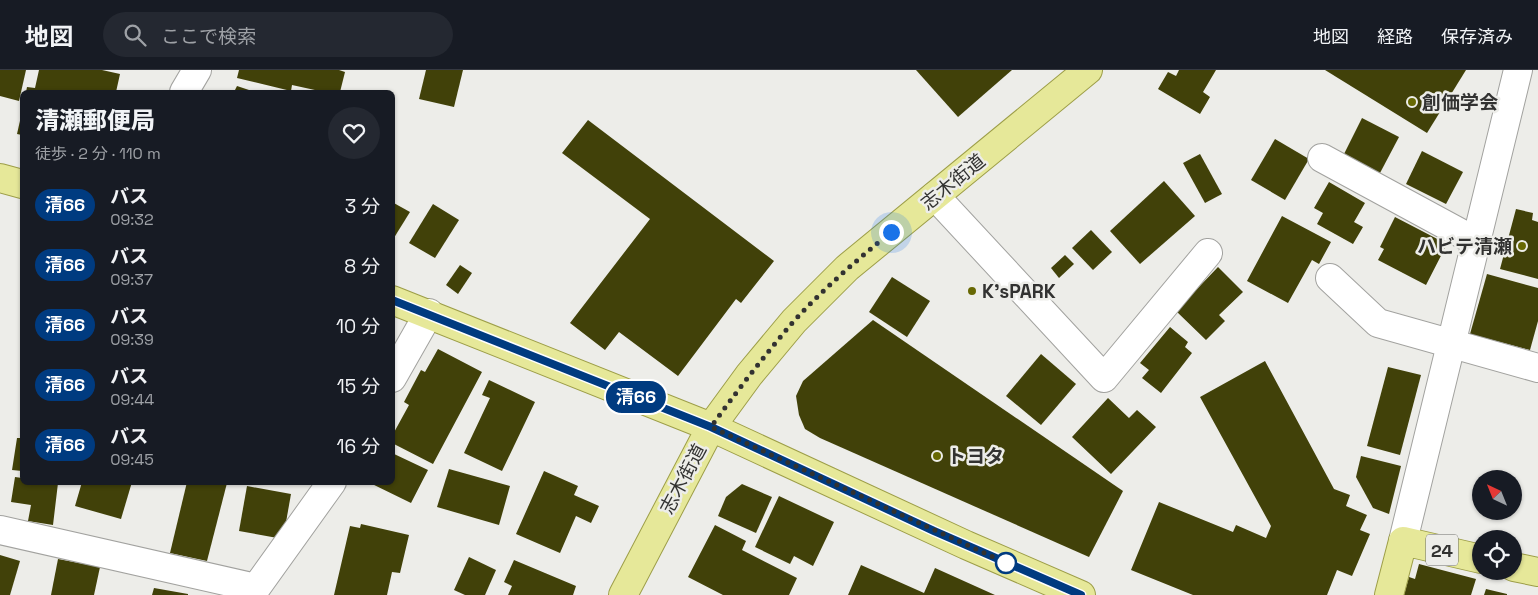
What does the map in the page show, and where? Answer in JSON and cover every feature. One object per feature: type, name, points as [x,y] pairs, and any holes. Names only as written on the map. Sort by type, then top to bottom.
[{"type":"main road","name":"志木街道","points":[[623,595],[711,427],[749,375],[794,321],[847,268],[1088,70]]},
{"type":"main road","points":[[0,178],[20,183]]},
{"type":"main road","points":[[395,301],[711,427],[948,537],[1081,595]]},
{"type":"main road","name":"24","points":[[1389,595],[1403,541],[1472,557]]},
{"type":"main road","points":[[1522,569],[1538,572]]},
{"type":"street","points":[[185,90],[197,70]]},
{"type":"street","points":[[1403,541],[1478,242],[1518,70]]},
{"type":"street","points":[[1322,158],[1478,242]]},
{"type":"street","points":[[935,196],[1104,378],[1208,253]]},
{"type":"street","points":[[1330,278],[1378,323],[1452,342],[1538,368]]},
{"type":"street","points":[[395,373],[429,313]]},
{"type":"street","points":[[0,530],[256,588],[330,485]]},
{"type":"building","points":[[0,70],[26,70],[19,101],[0,96]]},
{"type":"building","points":[[39,70],[102,70],[120,74],[116,90],[26,90],[27,87],[35,88]]},
{"type":"building","points":[[239,70],[339,70],[345,72],[340,90],[315,90],[292,85],[291,90],[287,90],[237,78]]},
{"type":"building","points":[[426,70],[463,70],[454,107],[419,99]]},
{"type":"building","points":[[916,70],[1012,70],[958,117]]},
{"type":"building","points":[[1179,70],[1216,70],[1203,92],[1210,97],[1200,114],[1158,89],[1168,72],[1176,76]]},
{"type":"building","name":"創価学会","points":[[1325,70],[1466,70],[1427,133]]},
{"type":"building","points":[[237,86],[249,90],[235,90]]},
{"type":"building","points":[[1362,118],[1399,137],[1380,173],[1344,154]]},
{"type":"building","points":[[588,120],[774,261],[741,303],[736,299],[678,376],[619,332],[605,350],[570,323],[650,219],[562,153]]},
{"type":"building","points":[[20,121],[20,135],[17,134]]},
{"type":"building","points":[[1275,139],[1309,159],[1285,200],[1251,180]]},
{"type":"building","points":[[1422,151],[1463,172],[1446,204],[1406,184]]},
{"type":"building","points":[[1200,154],[1222,194],[1205,203],[1183,163]]},
{"type":"building","points":[[1164,181],[1195,216],[1140,264],[1110,231]]},
{"type":"building","points":[[1329,182],[1365,203],[1354,222],[1363,227],[1353,244],[1317,224],[1323,213],[1314,208]]},
{"type":"building","points":[[395,204],[410,212],[395,236]]},
{"type":"building","points":[[433,204],[459,220],[435,258],[409,243]]},
{"type":"building","name":"ハビテ清瀬","points":[[1516,209],[1533,213],[1532,220],[1538,222],[1538,279],[1500,269]]},
{"type":"building","points":[[1282,216],[1331,242],[1319,264],[1312,260],[1288,303],[1247,281]]},
{"type":"building","points":[[1395,217],[1447,244],[1426,285],[1378,260],[1384,249],[1380,247]]},
{"type":"building","points":[[1091,230],[1112,252],[1093,270],[1072,248]]},
{"type":"building","points":[[1065,255],[1074,264],[1059,278],[1051,268]]},
{"type":"building","points":[[460,265],[472,273],[458,294],[446,285]]},
{"type":"building","points":[[1218,267],[1243,292],[1219,315],[1225,321],[1206,340],[1176,311]]},
{"type":"building","points":[[1487,274],[1538,288],[1538,321],[1530,350],[1470,334]]},
{"type":"building","points":[[892,277],[930,301],[907,337],[869,312]]},
{"type":"building","points":[[873,320],[1123,491],[1089,557],[820,438],[805,429],[799,415],[796,396],[803,381]]},
{"type":"building","points":[[1170,327],[1188,342],[1185,347],[1192,353],[1161,393],[1142,378],[1149,370],[1140,363]]},
{"type":"building","points":[[438,349],[482,372],[433,464],[395,445],[395,431],[409,405],[404,402],[421,370],[425,372]]},
{"type":"building","points":[[1041,354],[1076,384],[1041,425],[1006,396]]},
{"type":"building","points":[[1265,361],[1334,489],[1350,495],[1346,506],[1367,515],[1360,530],[1370,534],[1352,576],[1337,570],[1327,595],[1193,595],[1131,570],[1159,502],[1233,532],[1236,525],[1266,538],[1271,526],[1200,397]]},
{"type":"building","points":[[1388,367],[1421,375],[1400,455],[1367,446]]},
{"type":"building","points":[[489,380],[535,402],[502,471],[464,453],[490,398],[482,395]]},
{"type":"building","points":[[1108,398],[1129,418],[1137,410],[1156,427],[1111,474],[1072,437]]},
{"type":"building","points":[[17,438],[20,438],[20,471],[12,470]]},
{"type":"building","points":[[395,454],[428,470],[411,503],[374,485],[395,485]]},
{"type":"building","points":[[1361,456],[1401,466],[1389,514],[1373,508],[1356,477]]},
{"type":"building","points":[[449,469],[510,486],[499,525],[437,507]]},
{"type":"building","points":[[544,471],[578,486],[574,495],[599,506],[591,523],[576,516],[560,553],[516,534]]},
{"type":"building","points":[[15,477],[20,478],[20,485],[58,485],[53,525],[28,521],[31,505],[11,502]]},
{"type":"building","points":[[742,484],[772,497],[756,533],[718,516],[726,497]]},
{"type":"building","points":[[81,485],[131,485],[121,519],[75,506]]},
{"type":"building","points":[[186,485],[226,485],[207,561],[170,553]]},
{"type":"building","points":[[247,486],[291,494],[283,539],[239,531]]},
{"type":"building","points":[[779,496],[834,522],[813,566],[794,556],[790,564],[755,547]]},
{"type":"building","points":[[361,524],[409,535],[400,573],[392,572],[387,595],[334,595],[350,526],[360,528]]},
{"type":"building","points":[[715,525],[746,541],[742,550],[797,578],[789,595],[723,595],[688,577]]},
{"type":"building","points":[[0,555],[20,561],[10,595],[0,595]]},
{"type":"building","points":[[469,557],[496,570],[485,595],[465,595],[454,590]]},
{"type":"building","points":[[58,559],[100,567],[94,595],[51,595]]},
{"type":"building","points":[[514,560],[576,586],[573,595],[508,595],[512,586],[504,582]]},
{"type":"building","points":[[1419,564],[1476,580],[1471,595],[1404,595],[1409,577],[1415,579]]},
{"type":"building","points":[[861,565],[924,593],[935,568],[995,595],[848,595]]},
{"type":"building","points":[[154,588],[188,594],[188,595],[152,595]]},
{"type":"building","points":[[1486,589],[1507,594],[1507,595],[1484,595]]},
{"type":"bus line","name":"清66","points":[[395,301],[711,427],[870,502],[1081,595]]},
{"type":"place","name":"創価学会","points":[[1412,102]]},
{"type":"place","name":"ハビテ清瀬","points":[[1522,246]]},
{"type":"place","name":"K'sPARK","points":[[972,291]]},
{"type":"place","name":"トヨタ","points":[[937,456]]},
{"type":"route","points":[[891,232],[847,268],[794,321],[749,375],[711,427],[870,502],[1006,563]]}]
